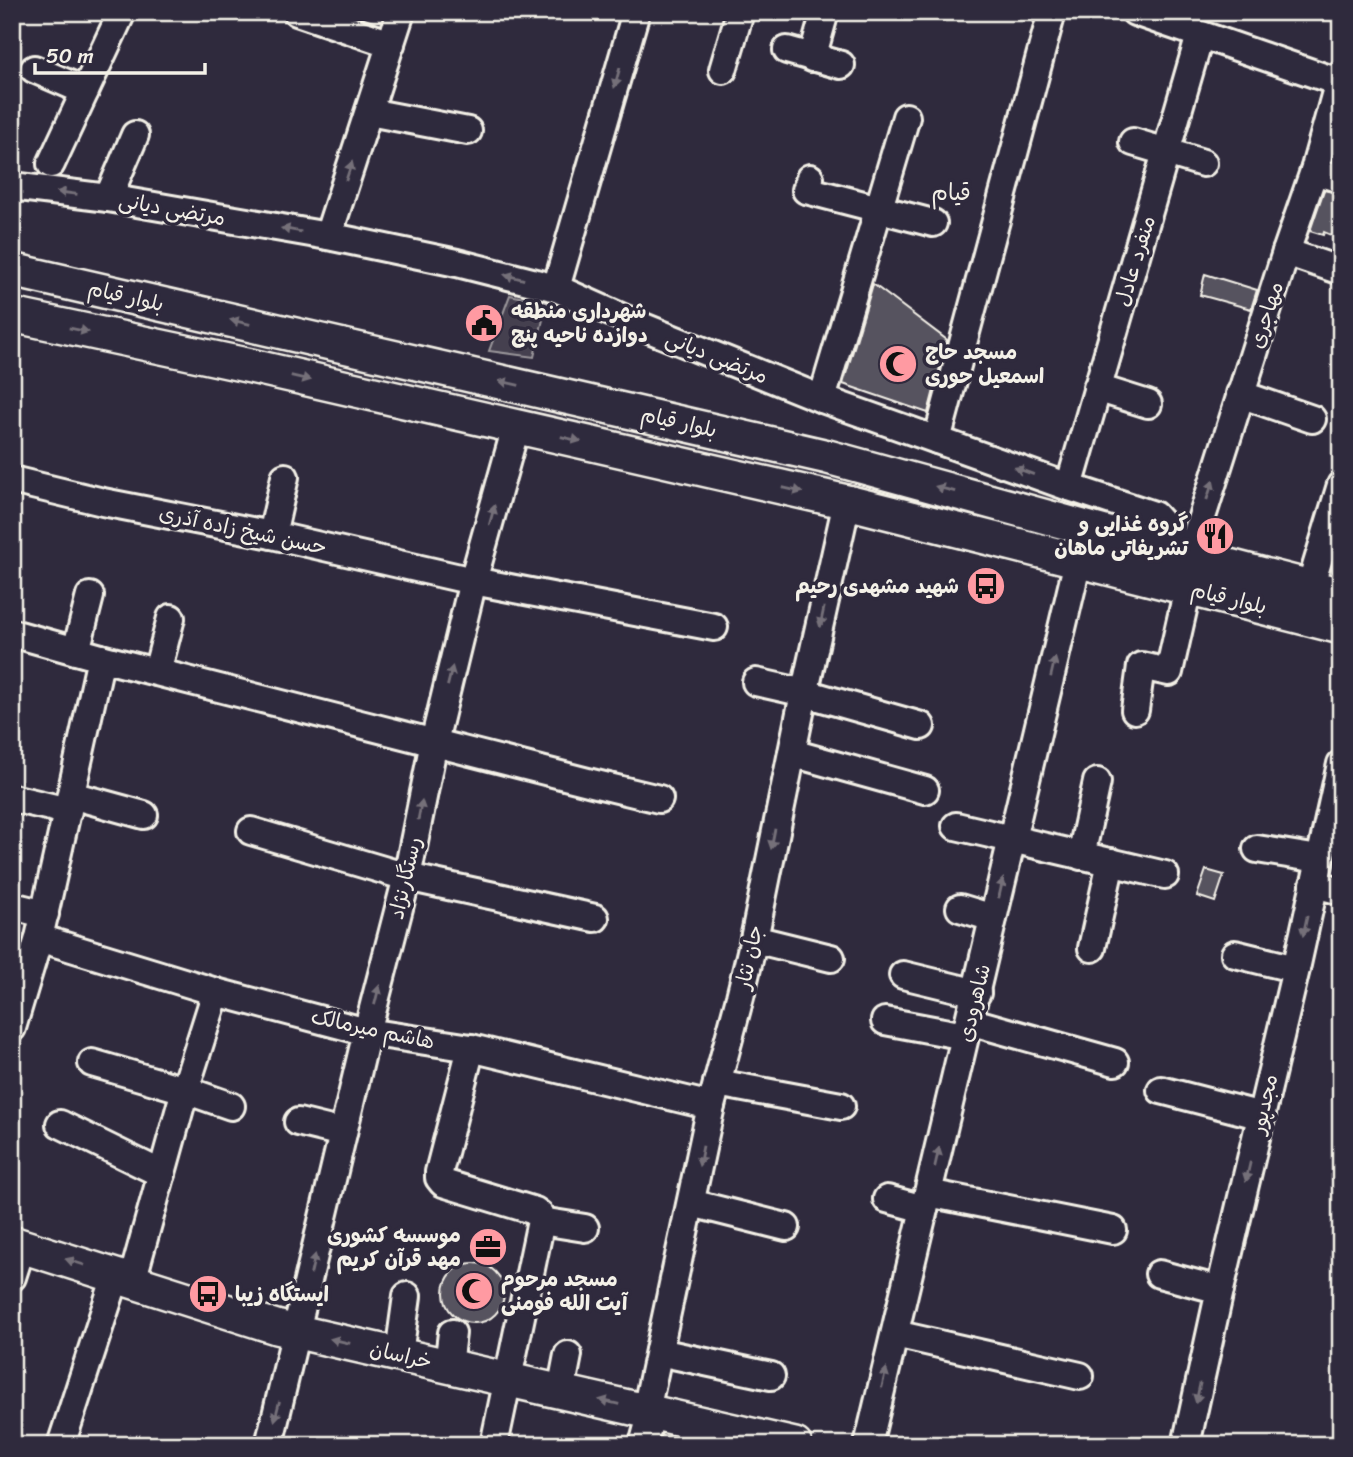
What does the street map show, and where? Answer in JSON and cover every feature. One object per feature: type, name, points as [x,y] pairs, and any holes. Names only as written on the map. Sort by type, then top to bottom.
[{"type":"main road","name":"بلوار قیام","points":[[12,270],[828,457],[1325,591]]},
{"type":"main road","name":"بلوار قیام","points":[[12,315],[251,366],[847,502],[1341,626]]},
{"type":"main road","name":"خراسان","points":[[17,1244],[276,1327],[649,1411],[737,1438],[795,1445]]},
{"type":"street","points":[[51,164],[122,12]]},
{"type":"street","points":[[297,12],[391,44]]},
{"type":"street","points":[[328,236],[401,12]]},
{"type":"street","points":[[556,288],[636,12]]},
{"type":"street","points":[[723,70],[740,12]]},
{"type":"street","points":[[812,58],[825,12]]},
{"type":"street","points":[[937,440],[1052,12]]},
{"type":"street","points":[[1135,12],[1340,78]]},
{"type":"street","name":"منفرد عادل","points":[[1069,487],[1200,35]]},
{"type":"street","points":[[787,50],[841,65]]},
{"type":"street","points":[[34,69],[85,90]]},
{"type":"street","name":"مهاجری","points":[[1189,555],[1314,171],[1340,78]]},
{"type":"street","points":[[369,112],[468,131]]},
{"type":"street","points":[[822,400],[906,117]]},
{"type":"street","points":[[108,198],[135,135]]},
{"type":"street","points":[[1133,142],[1203,163]]},
{"type":"street","points":[[1314,171],[1341,179]]},
{"type":"street","points":[[810,178],[806,190],[933,223]]},
{"type":"street","name":"مرتضی دیانی","points":[[12,186],[108,198],[328,236],[457,263],[556,288],[822,400],[1154,516],[1189,555]]},
{"type":"street","points":[[1286,252],[1341,271]]},
{"type":"street","points":[[1097,388],[1148,404]]},
{"type":"street","points":[[1240,394],[1312,419]]},
{"type":"street","name":"رستگارنژاد","points":[[269,1445],[367,1032],[407,877],[433,742],[473,581],[516,427]]},
{"type":"street","points":[[272,535],[285,477]]},
{"type":"street","name":"حسن شیخ زاده آذری","points":[[12,480],[473,581],[714,627]]},
{"type":"street","points":[[1325,591],[1341,485]]},
{"type":"street","name":"جان نثار","points":[[643,1445],[659,1352],[714,1095],[754,939],[847,502]]},
{"type":"street","name":"شاهرودی","points":[[868,1445],[1078,561]]},
{"type":"street","points":[[1135,710],[1142,666],[1181,675],[1188,588]]},
{"type":"street","points":[[12,1028],[42,926],[69,803],[89,654],[90,596]]},
{"type":"street","points":[[157,672],[171,618]]},
{"type":"street","points":[[12,634],[659,799]]},
{"type":"street","points":[[756,682],[921,726]]},
{"type":"street","points":[[792,753],[925,790]]},
{"type":"street","name":"مجدپور","points":[[1186,1445],[1341,764]]},
{"type":"street","points":[[1081,856],[1097,782]]},
{"type":"street","points":[[12,798],[69,803],[144,815]]},
{"type":"street","points":[[956,826],[1165,875]]},
{"type":"street","points":[[251,831],[407,877],[595,918]]},
{"type":"street","points":[[1257,849],[1316,872],[1341,891]]},
{"type":"street","points":[[1092,947],[1111,862]]},
{"type":"street","name":"هاشم میرمالک","points":[[12,906],[42,926],[216,992],[367,1032],[471,1048],[714,1095],[841,1106]]},
{"type":"street","points":[[960,908],[993,918]]},
{"type":"street","points":[[754,939],[831,958]]},
{"type":"street","points":[[1236,954],[1296,969]]},
{"type":"street","points":[[903,975],[977,993]]},
{"type":"street","points":[[61,1445],[162,1174],[216,992]]},
{"type":"street","points":[[885,1021],[967,1028],[1115,1062]]},
{"type":"street","points":[[471,1048],[439,1178],[443,1183],[535,1211],[541,1221],[494,1445]]},
{"type":"street","points":[[92,1063],[231,1106]]},
{"type":"street","points":[[1161,1090],[1262,1116]]},
{"type":"street","points":[[299,1122],[343,1133]]},
{"type":"street","points":[[60,1124],[162,1174]]},
{"type":"street","points":[[887,1199],[926,1201],[1113,1230]]},
{"type":"street","points":[[691,1203],[786,1227]]},
{"type":"street","points":[[541,1221],[585,1228]]},
{"type":"street","points":[[12,1277],[17,1244]]},
{"type":"street","points":[[1159,1274],[1220,1290]]},
{"type":"street","points":[[399,1354],[407,1296]]},
{"type":"street","points":[[448,1366],[452,1333]]},
{"type":"street","points":[[895,1334],[1080,1376]]},
{"type":"street","points":[[659,1352],[771,1376]]},
{"type":"street","points":[[561,1391],[568,1355]]},
{"type":"shaded area","points":[[510,295],[547,303],[534,357],[489,351]]},
{"type":"building","points":[[1341,134],[1341,163],[1333,160]]},
{"type":"building","points":[[1324,190],[1341,194],[1341,239],[1324,232],[1323,235],[1310,231]]},
{"type":"building","points":[[1205,274],[1257,290],[1251,309],[1200,295]]},
{"type":"building","name":"مسجد حاج اسمعیل حوری","points":[[873,284],[947,340],[928,413],[843,384]]},
{"type":"building","points":[[1206,870],[1224,875],[1215,902],[1197,896]]},
{"type":"building","name":"مسجد مرحوم آیت الله فومنی","points":[[474,1263],[495,1272],[504,1293],[495,1314],[474,1323],[453,1314],[444,1293],[453,1272]]},
{"type":"place","name":"شهرداری منطقه دوازده ناحیه پنج","points":[[484,323]]},
{"type":"place","name":"مسجد حاج اسمعیل حوری","points":[[898,364]]},
{"type":"place","name":"گروه غذایی و تشریفاتی ماهان","points":[[1215,536]]},
{"type":"place","name":"شهید مشهدی رحیم","points":[[986,586]]},
{"type":"place","name":"موسسه کشوری مهد قرآن کریم","points":[[488,1247]]},
{"type":"place","name":"مسجد مرحوم آیت الله فومنی","points":[[474,1291]]},
{"type":"place","name":"ایستگاه زیبا","points":[[208,1294]]},
{"type":"district","name":"قیام","points":[[951,192]]}]
